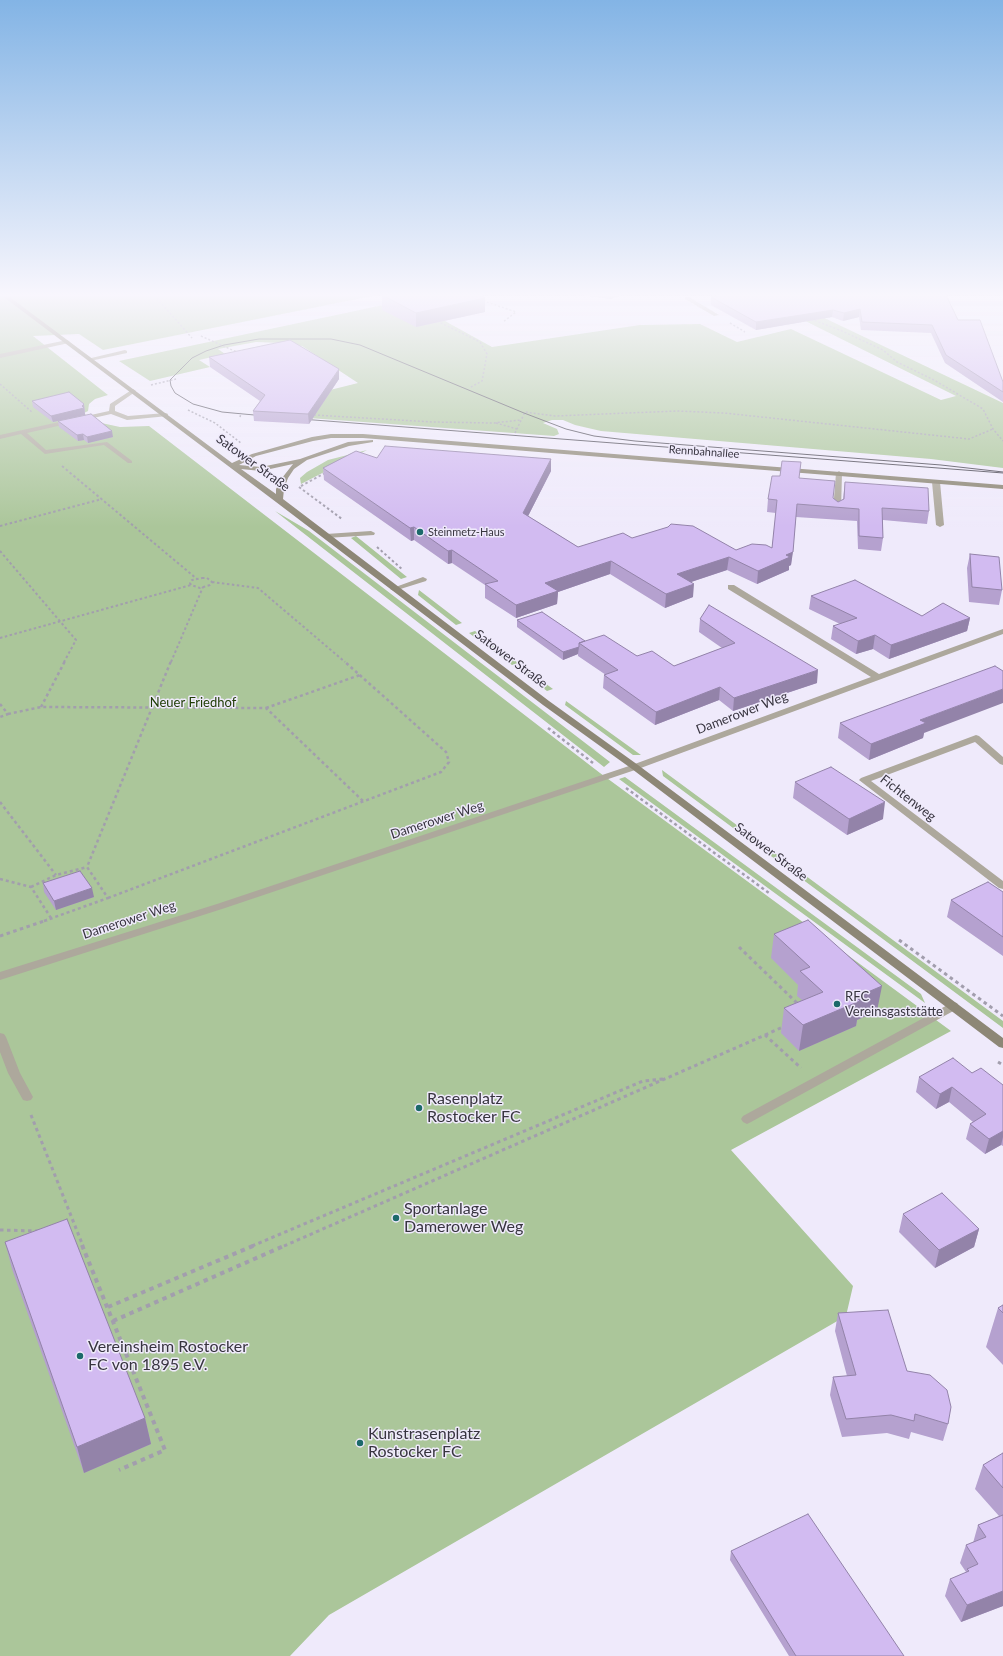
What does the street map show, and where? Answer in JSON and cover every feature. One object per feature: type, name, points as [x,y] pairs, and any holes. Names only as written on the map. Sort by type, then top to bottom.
[{"type":"main road","name":"Satower Straße","points":[[108,372],[279,500],[394,589],[546,703],[635,767],[1003,1044]]},
{"type":"main road","name":"Rennbahnallee","points":[[232,466],[254,455],[312,439],[350,435],[839,473],[1003,488]]},
{"type":"main road","name":"Rennbahnallee","points":[[232,466],[262,469],[306,459],[348,444],[403,440]]},
{"type":"main road","name":"Rennbahnallee","points":[[279,500],[280,489],[285,478],[292,468],[306,459]]},
{"type":"street","points":[[112,412],[112,405],[133,391]]},
{"type":"street","points":[[0,437],[112,412],[127,418],[166,415]]},
{"type":"street","points":[[22,432],[45,452],[105,443],[130,462]]},
{"type":"street","points":[[837,511],[839,473]]},
{"type":"street","points":[[936,482],[940,525]]},
{"type":"street","points":[[326,536],[370,533]]},
{"type":"street","points":[[394,589],[419,580]]},
{"type":"street","points":[[731,587],[878,677]]},
{"type":"street","name":"Damerower Weg","points":[[0,976],[221,906],[635,767],[1003,631]]},
{"type":"street","name":"Fichtenweg","points":[[1003,762],[976,738],[864,780],[1003,886]]},
{"type":"street","points":[[748,1119],[953,1006]]},
{"type":"street","points":[[0,1037],[14,1073],[27,1097]]},
{"type":"path","points":[[471,387],[482,381],[484,372]]},
{"type":"path","points":[[918,372],[983,409],[993,429],[1003,441]]},
{"type":"path","points":[[150,385],[176,379]]},
{"type":"path","points":[[0,384],[48,426]]},
{"type":"path","points":[[310,415],[433,422],[494,423],[521,420],[526,412],[555,416],[677,411],[724,413],[778,420],[969,439],[993,429]]},
{"type":"path","points":[[494,423],[517,429]]},
{"type":"path","points":[[45,452],[197,579]]},
{"type":"path","points":[[299,487],[326,473]]},
{"type":"path","points":[[296,483],[299,487],[419,580]]},
{"type":"path","points":[[0,526],[102,499]]},
{"type":"path","points":[[0,552],[61,620],[76,640],[41,707]]},
{"type":"path","points":[[0,936],[108,898],[364,802],[441,772],[449,762],[446,752],[360,675],[258,588],[212,582],[207,578],[192,580],[190,583],[191,585]]},
{"type":"path","points":[[0,638],[191,585],[202,587],[210,585],[212,582]]},
{"type":"path","points":[[87,867],[202,587]]},
{"type":"path","points":[[0,717],[41,707],[266,708],[360,675]]},
{"type":"path","points":[[0,704],[8,714]]},
{"type":"path","points":[[266,708],[364,802]]},
{"type":"path","points":[[635,794],[773,896]]},
{"type":"path","points":[[0,802],[56,875]]},
{"type":"path","points":[[0,879],[31,887],[56,875],[87,867]]},
{"type":"path","points":[[87,867],[108,898]]},
{"type":"path","points":[[31,887],[50,918]]},
{"type":"path","points":[[739,947],[804,1009]]},
{"type":"path","points":[[113,1321],[790,1023]]},
{"type":"path","points":[[765,1035],[816,1082]]},
{"type":"path","points":[[108,1307],[643,1081],[666,1078]]},
{"type":"path","points":[[27,1097],[34,1126],[165,1450],[119,1470]]},
{"type":"path","points":[[0,1230],[46,1231]]},
{"type":"path","points":[[69,1231],[77,1231]]},
{"type":"green space","name":"Sportanlage Damerower Weg","points":[[0,372],[79,372],[108,395],[95,399],[89,404],[88,411],[84,413],[92,421],[120,427],[149,426],[600,773],[951,1031],[731,1150],[853,1286],[846,1316],[329,1615],[290,1656],[0,1656]]},
{"type":"green space","points":[[136,372],[187,372],[150,381]]},
{"type":"green space","points":[[342,372],[882,372],[941,400],[956,396],[908,372],[938,372],[1003,403],[1003,468],[931,459],[601,431],[575,425],[563,420],[552,420],[543,423],[557,429],[559,434],[554,436],[254,414],[310,395],[358,383]]},
{"type":"green space","points":[[367,450],[301,484],[300,478],[307,472],[328,460]]},
{"type":"green space","points":[[275,511],[309,531],[610,762],[604,767]]},
{"type":"green space","points":[[356,536],[407,577],[401,579],[351,538]]},
{"type":"green space","points":[[419,590],[462,623],[456,625],[418,595]]},
{"type":"green space","points":[[475,631],[518,663],[512,665],[469,633]]},
{"type":"green space","points":[[520,665],[553,689],[547,691],[515,667]]},
{"type":"green space","points":[[566,701],[641,755],[633,755],[565,705]]},
{"type":"green space","points":[[662,770],[1003,1021],[1003,1028],[663,776]]},
{"type":"green space","points":[[625,777],[921,994],[925,1003],[619,779]]},
{"type":"building","points":[[232,372],[337,372],[308,414],[253,411],[265,395]]},
{"type":"building","points":[[973,372],[999,372],[1003,382],[1003,392]]},
{"type":"building","points":[[69,392],[84,404],[82,406],[84,408],[51,416],[32,401]]},
{"type":"building","points":[[91,414],[112,431],[87,437],[83,434],[77,435],[58,421]]},
{"type":"building","points":[[385,446],[551,459],[523,513],[578,547],[623,533],[632,538],[668,527],[671,524],[693,526],[736,550],[752,544],[766,545],[772,548],[777,500],[768,499],[772,476],[780,476],[782,461],[801,462],[799,478],[835,481],[833,498],[838,502],[844,499],[845,482],[928,488],[929,511],[882,508],[883,538],[859,536],[859,509],[797,504],[793,552],[786,555],[790,557],[758,571],[729,557],[677,574],[694,584],[666,594],[611,561],[545,583],[558,591],[516,605],[485,584],[498,581],[452,550],[448,551],[414,527],[410,528],[323,468],[356,451],[377,458]]},
{"type":"building","points":[[970,554],[999,557],[1002,590],[972,587]]},
{"type":"building","points":[[855,580],[922,616],[943,603],[970,618],[891,645],[875,635],[858,641],[833,626],[857,618],[811,596]]},
{"type":"building","points":[[709,605],[818,670],[734,698],[720,687],[656,712],[604,675],[618,670],[579,643],[604,635],[637,656],[652,651],[674,666],[735,643],[700,619]]},
{"type":"building","points":[[542,612],[585,641],[579,643],[579,647],[563,652],[517,620]]},
{"type":"building","points":[[995,666],[1003,671],[1003,689],[920,720],[926,723],[871,744],[840,723]]},
{"type":"building","points":[[831,767],[885,802],[849,819],[795,782]]},
{"type":"building","points":[[80,871],[92,888],[54,901],[43,883]]},
{"type":"building","points":[[988,882],[1003,892],[1003,937],[951,900]]},
{"type":"building","points":[[808,920],[882,986],[856,997],[860,1001],[803,1025],[784,1008],[823,992],[800,971],[810,967],[774,934]]},
{"type":"building","points":[[953,1058],[972,1073],[981,1068],[1003,1085],[1003,1131],[989,1139],[970,1124],[986,1114],[952,1087],[940,1094],[919,1077]]},
{"type":"building","points":[[942,1193],[979,1229],[939,1250],[903,1214]]},
{"type":"building","name":"Vereinsheim Rostocker FC von 1895 e.V.","points":[[67,1219],[145,1418],[77,1447],[5,1242]]},
{"type":"building","points":[[1003,1305],[1003,1313],[998,1308]]},
{"type":"building","points":[[888,1310],[907,1371],[930,1375],[947,1390],[951,1407],[948,1424],[915,1414],[914,1421],[891,1415],[846,1419],[833,1377],[856,1375],[838,1313]]},
{"type":"building","points":[[1003,1453],[1003,1488],[983,1465]]},
{"type":"building","points":[[808,1514],[904,1656],[796,1656],[731,1551]]},
{"type":"building","points":[[1003,1515],[1003,1591],[967,1605],[950,1579],[969,1571],[967,1569],[978,1564],[966,1545],[986,1537],[978,1525]]},
{"type":"tram line","points":[[178,372],[170,380],[171,386],[175,393],[193,404],[222,412],[265,416]]},
{"type":"tram line","points":[[426,372],[566,429],[594,436],[635,441],[941,465],[1003,472]]},
{"type":"tram line","points":[[301,419],[1003,473]]},
{"type":"place","name":"Steinmetz-Haus","points":[[420,532]]},
{"type":"place","name":"RFC Vereinsgaststätte","points":[[837,1004]]},
{"type":"place","name":"Rasenplatz Rostocker FC","points":[[419,1108]]},
{"type":"place","name":"Sportanlage Damerower Weg","points":[[396,1218]]},
{"type":"place","name":"Vereinsheim Rostocker FC von 1895 e.V.","points":[[80,1356]]},
{"type":"place","name":"Kunstrasenplatz Rostocker FC","points":[[360,1443]]},
{"type":"park label","name":"Neuer Friedhof","points":[[193,703]]}]
